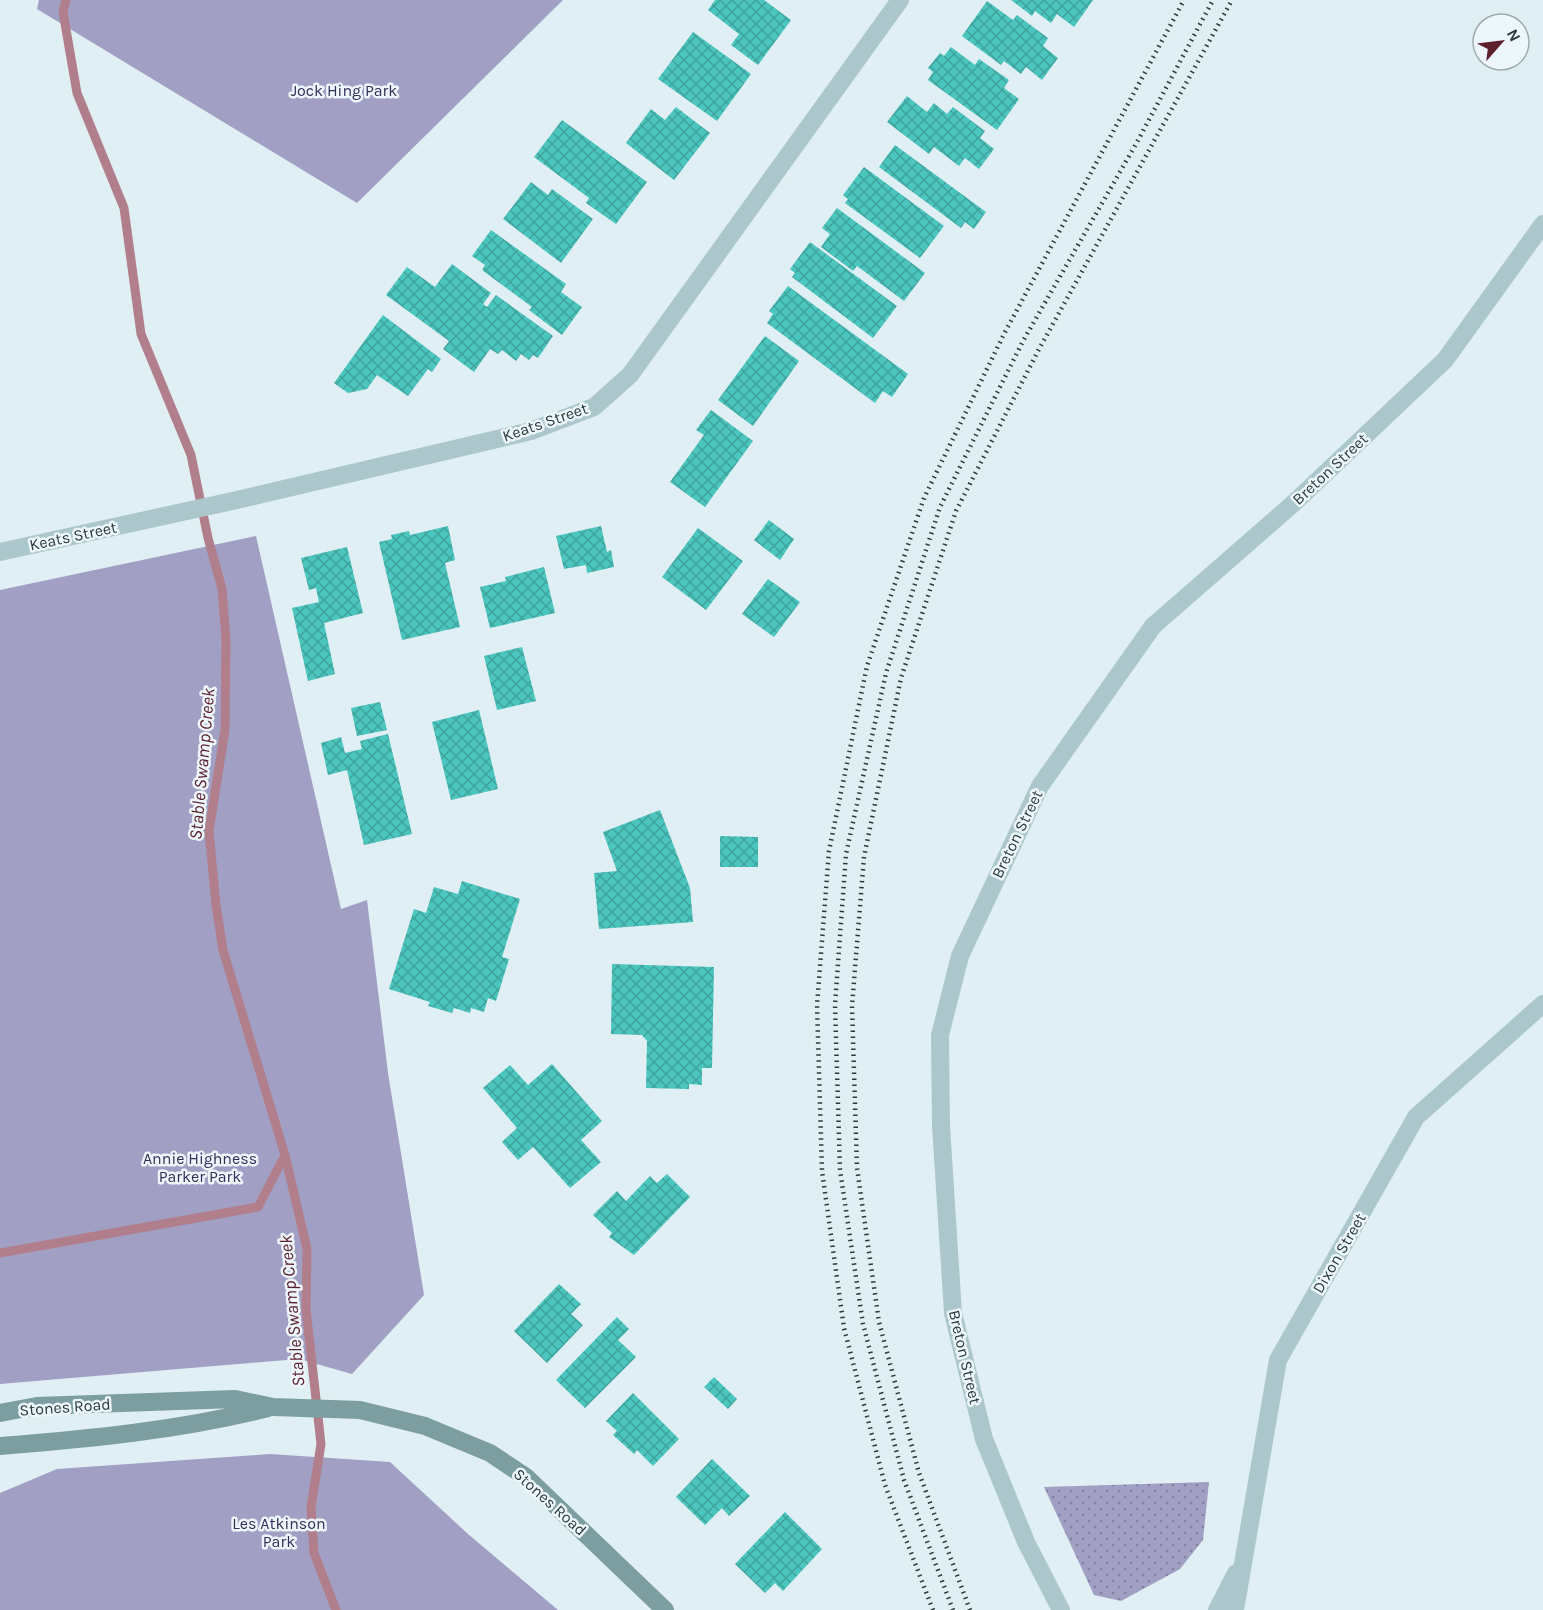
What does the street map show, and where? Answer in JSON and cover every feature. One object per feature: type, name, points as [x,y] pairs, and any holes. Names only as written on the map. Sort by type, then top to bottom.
[{"type":"street","name":"Keats Street","points":[[0,552],[178,514],[531,430],[594,407],[630,375],[900,0]]},
{"type":"street","name":"Breton Street","points":[[1061,1610],[1026,1542],[984,1439],[953,1313],[941,1126],[940,1035],[960,956],[1040,786],[1153,626],[1294,502],[1445,360],[1543,224]]},
{"type":"street","name":"Dixon Street","points":[[1235,1610],[1278,1360],[1416,1117],[1543,1004]]},
{"type":"street","name":"Stones Road","points":[[0,1413],[37,1406],[235,1399],[273,1407],[360,1410],[426,1426],[499,1459],[526,1477],[665,1610]]},
{"type":"street","name":"Stones Road","points":[[0,1446],[231,1418],[273,1407]]},
{"type":"street","name":"Stones Road","points":[[0,1458],[34,1443]]},
{"type":"street","name":"Dixon Street","points":[[1216,1610],[1242,1560]]},
{"type":"green space","name":"Jock Hing Park","points":[[39,0],[563,0],[357,203],[37,9]]},
{"type":"green space","name":"Annie Highness Parker Park","points":[[256,536],[341,909],[367,900],[388,1073],[424,1295],[352,1374],[299,1359],[0,1384],[0,590]]},
{"type":"green space","name":"Les Atkinson Park","points":[[270,1454],[390,1462],[468,1534],[558,1610],[0,1610],[0,1493],[57,1469]]},
{"type":"green space","points":[[1209,1482],[1203,1540],[1180,1569],[1121,1601],[1094,1595],[1044,1487]]},
{"type":"building","points":[[715,0],[764,0],[791,20],[758,65],[731,45],[739,34],[708,10]]},
{"type":"building","points":[[1011,0],[1093,0],[1074,27],[1057,14],[1051,23],[1035,11],[1032,16]]},
{"type":"building","points":[[987,1],[1013,20],[1017,15],[1048,38],[1043,46],[1058,58],[1042,80],[1026,67],[1021,74],[1004,61],[1001,65],[962,36]]},
{"type":"building","points":[[693,32],[751,74],[717,121],[658,79]]},
{"type":"building","points":[[951,47],[975,65],[979,59],[1009,80],[1004,88],[1019,99],[997,130],[928,80],[933,72],[928,68],[940,53],[944,56]]},
{"type":"building","points":[[907,96],[927,112],[934,103],[947,114],[953,107],[985,131],[980,138],[994,149],[979,169],[965,158],[959,166],[934,147],[929,154],[887,122]]},
{"type":"building","points":[[676,107],[710,133],[674,180],[626,143],[651,109],[665,120]]},
{"type":"building","points":[[562,120],[647,182],[616,224],[586,203],[589,198],[534,157]]},
{"type":"building","points":[[895,145],[986,212],[974,229],[965,222],[961,228],[879,167]]},
{"type":"building","points":[[864,167],[944,226],[920,258],[845,203],[848,199],[843,195]]},
{"type":"building","points":[[531,182],[548,195],[552,189],[593,219],[561,263],[503,219]]},
{"type":"building","points":[[837,208],[925,273],[904,301],[857,266],[853,271],[821,247],[830,234],[822,228]]},
{"type":"building","points":[[491,230],[566,284],[561,292],[582,307],[562,335],[529,310],[532,307],[482,270],[485,265],[472,256]]},
{"type":"building","points":[[810,242],[897,306],[873,338],[792,277],[795,273],[790,269]]},
{"type":"building","points":[[452,264],[491,293],[483,304],[487,307],[496,295],[553,336],[538,358],[533,355],[529,360],[521,354],[516,361],[502,350],[498,354],[490,349],[474,372],[443,349],[449,341],[386,295],[407,267],[435,287]]},
{"type":"building","points":[[788,286],[908,374],[892,397],[883,391],[875,403],[767,323],[773,314],[769,311]]},
{"type":"building","points":[[383,315],[441,359],[432,372],[428,369],[408,396],[377,375],[367,389],[348,393],[334,383]]},
{"type":"building","points":[[765,336],[799,361],[753,426],[718,400]]},
{"type":"building","points":[[711,410],[753,441],[705,507],[670,482],[704,435],[696,430]]},
{"type":"building","points":[[769,520],[794,539],[780,560],[754,540]]},
{"type":"building","points":[[448,526],[455,560],[445,563],[460,627],[402,640],[379,542],[392,539],[391,535],[409,531],[410,535]]},
{"type":"building","points":[[601,526],[607,552],[611,550],[614,567],[587,573],[586,565],[564,569],[556,536]]},
{"type":"building","points":[[698,528],[743,561],[706,610],[662,577]]},
{"type":"building","points":[[347,547],[363,613],[324,623],[335,674],[308,681],[292,608],[319,602],[316,588],[309,590],[301,558]]},
{"type":"building","points":[[544,567],[555,613],[490,628],[480,587],[506,581],[505,577]]},
{"type":"building","points":[[768,579],[800,602],[774,637],[742,614]]},
{"type":"building","points":[[522,647],[536,701],[497,710],[484,656]]},
{"type":"building","points":[[380,702],[387,730],[357,736],[351,708]]},
{"type":"building","points":[[479,710],[498,789],[451,800],[432,722]]},
{"type":"building","points":[[388,734],[412,834],[364,845],[347,770],[328,775],[321,743],[341,737],[345,753],[362,749],[360,741]]},
{"type":"building","points":[[660,810],[690,888],[693,922],[599,929],[594,873],[617,871],[603,832]]},
{"type":"building","points":[[720,836],[758,837],[758,867],[720,867]]},
{"type":"building","points":[[462,881],[520,899],[502,957],[509,959],[496,1001],[488,998],[484,1012],[471,1008],[470,1013],[454,1008],[452,1013],[428,1006],[430,1002],[389,989],[414,909],[426,913],[434,887],[458,894]]},
{"type":"building","points":[[612,964],[714,967],[712,1068],[702,1068],[702,1085],[689,1084],[689,1089],[646,1088],[647,1041],[642,1035],[611,1034]]},
{"type":"building","points":[[552,1064],[602,1121],[581,1140],[601,1162],[570,1188],[533,1147],[518,1160],[502,1142],[517,1128],[483,1088],[510,1065],[528,1085]]},
{"type":"building","points":[[667,1174],[690,1197],[634,1255],[609,1237],[612,1233],[593,1215],[617,1191],[626,1201],[650,1176],[657,1183]]},
{"type":"building","points":[[559,1284],[581,1304],[571,1314],[583,1325],[547,1363],[514,1331]]},
{"type":"building","points":[[617,1317],[629,1329],[618,1340],[636,1357],[585,1408],[556,1380]]},
{"type":"building","points":[[714,1377],[737,1399],[728,1409],[704,1387]]},
{"type":"building","points":[[633,1393],[679,1439],[653,1466],[637,1450],[634,1454],[613,1435],[617,1431],[606,1421]]},
{"type":"building","points":[[712,1459],[750,1496],[729,1516],[722,1508],[705,1525],[676,1497]]},
{"type":"building","points":[[785,1512],[822,1549],[783,1591],[775,1583],[765,1593],[735,1564]]},
{"type":"waterway","name":"Stable Swamp Creek","points":[[66,0],[63,12],[77,93],[124,208],[141,334],[191,455],[208,538],[222,589],[226,640],[225,730],[209,831],[216,905],[223,950],[285,1155],[307,1249],[306,1309],[321,1444],[311,1507],[314,1553],[336,1610]]},
{"type":"waterway","points":[[0,1253],[258,1207],[285,1155]]},
{"type":"railway","points":[[933,1610],[885,1485],[844,1328],[822,1171],[817,1005],[829,851],[867,666],[924,498],[1004,334],[1184,0]]},
{"type":"railway","points":[[953,1610],[904,1480],[863,1324],[840,1170],[835,1005],[846,854],[886,673],[940,507],[1023,341],[1136,144],[1213,0]]},
{"type":"railway","points":[[970,1610],[919,1473],[879,1322],[857,1168],[852,1006],[864,857],[901,678],[956,511],[1038,351],[1232,0]]}]
